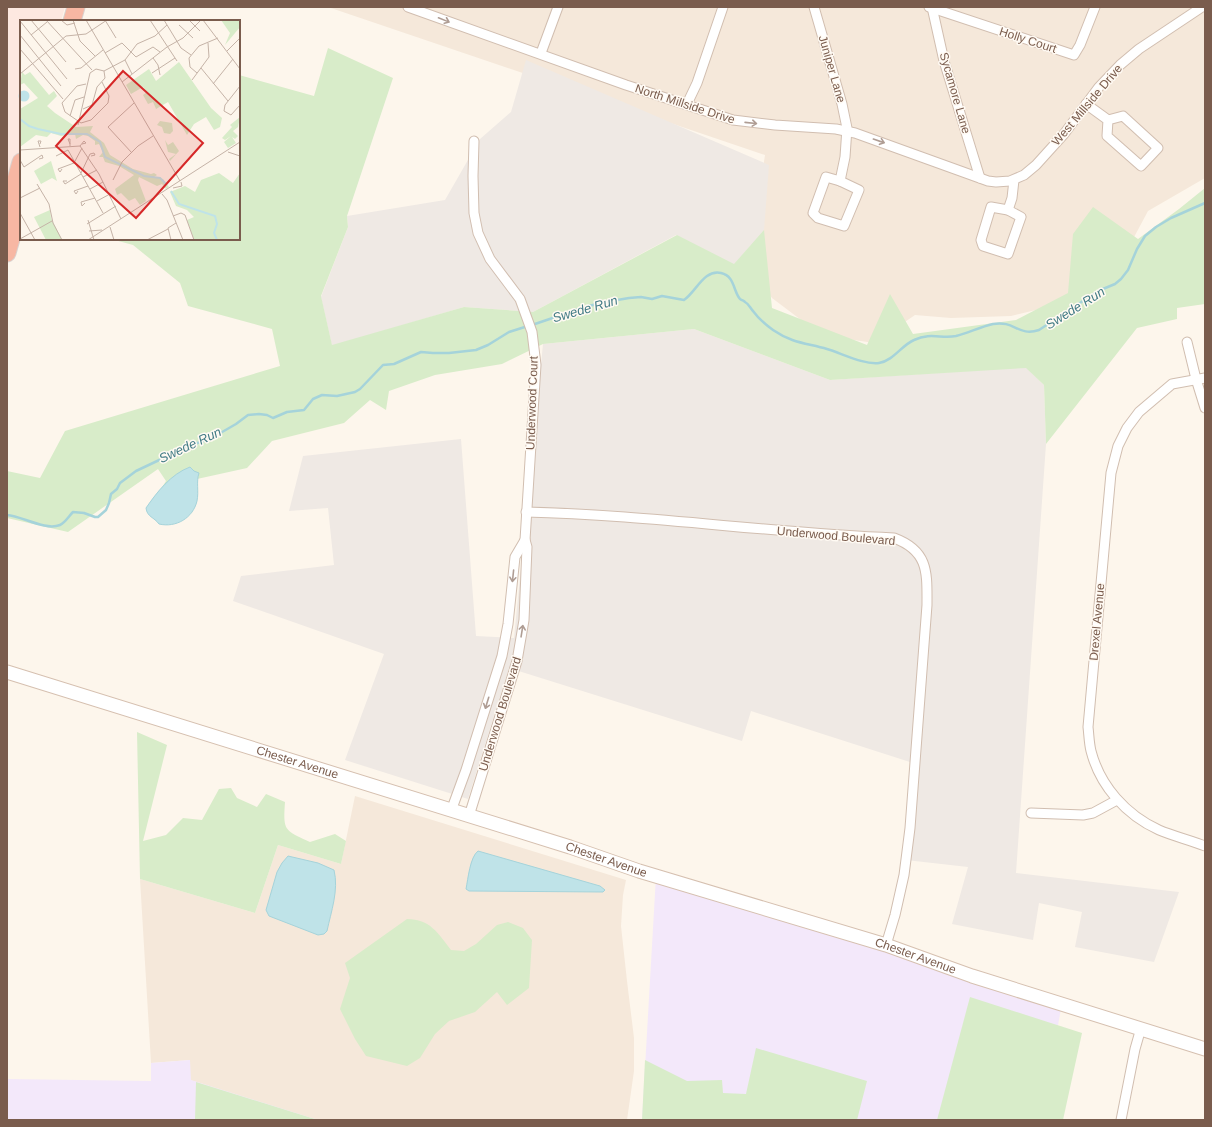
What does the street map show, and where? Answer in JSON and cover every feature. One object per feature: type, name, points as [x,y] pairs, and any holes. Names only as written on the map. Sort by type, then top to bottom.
[{"type":"highway","points":[[61,20],[64,7]]},
{"type":"highway","points":[[72,20],[76,7]]},
{"type":"highway","points":[[7,212],[20,166]]},
{"type":"highway","points":[[7,253],[20,208]]},
{"type":"street","name":"North Millside Drive","points":[[408,7],[452,24],[541,53],[626,85],[741,122],[847,131],[980,178],[996,182],[1014,180]]},
{"type":"street","points":[[541,53],[558,7]]},
{"type":"street","points":[[687,104],[697,83],[724,7]]},
{"type":"street","name":"Juniper Lane","points":[[814,7],[842,104],[847,131],[844,163],[840,181]]},
{"type":"street","name":"Holly Court","points":[[931,7],[1074,55],[1080,45],[1095,7]]},
{"type":"street","name":"Sycamore Lane","points":[[931,7],[944,61],[980,178]]},
{"type":"street","name":"West Millside Drive","points":[[1014,180],[1024,175],[1036,165],[1064,134],[1099,87],[1126,60],[1202,7]]},
{"type":"street","points":[[1086,104],[1108,120]]},
{"type":"street","points":[[1123,116],[1158,148],[1141,166],[1107,136],[1108,120],[1123,116]]},
{"type":"street","name":"Underwood Court","points":[[474,141],[474,213],[478,232],[490,259],[520,299],[532,332],[536,365],[526,512]]},
{"type":"street","points":[[826,178],[840,181],[859,190],[844,226],[818,218],[813,213],[826,178]]},
{"type":"street","points":[[1008,210],[1012,198],[1014,180]]},
{"type":"street","points":[[991,207],[1008,210],[1021,217],[1008,254],[983,246],[981,240],[991,207]]},
{"type":"street","points":[[1187,342],[1200,378],[1205,408]]},
{"type":"street","name":"Drexel Avenue","points":[[1200,378],[1172,384],[1139,412],[1127,428],[1118,446],[1111,473],[1088,727],[1091,750],[1096,765],[1109,790],[1117,800],[1137,817],[1159,830],[1205,846]]},
{"type":"street","name":"Underwood Boulevard","points":[[469,816],[517,661],[524,620],[527,547],[525,540],[526,512],[569,513],[814,534],[894,538],[904,542],[914,549],[921,558],[925,568],[927,580],[927,605],[910,828],[905,869],[895,914],[886,945]]},
{"type":"street","name":"Underwood Boulevard","points":[[451,811],[466,770],[502,656],[508,624],[515,557],[525,540]]},
{"type":"street","name":"Chester Avenue","points":[[7,672],[570,847],[639,871],[886,945],[972,976],[1205,1049]]},
{"type":"street","points":[[1031,813],[1083,815],[1093,813],[1117,800]]},
{"type":"street","points":[[1121,1120],[1135,1049],[1141,1028]]},
{"type":"shaded area","points":[[7,7],[65,7],[61,20],[20,20],[20,165],[7,211]]},
{"type":"shaded area","points":[[328,7],[1205,7],[1205,178],[1148,211],[1117,269],[1061,304],[1011,316],[951,318],[915,315],[874,343],[821,335],[772,298],[748,265],[765,155]]},
{"type":"shaded area","points":[[526,60],[769,165],[764,230],[734,265],[676,235],[533,312],[464,307],[332,346],[321,297],[348,227],[347,216],[445,200],[480,139],[511,112]]},
{"type":"shaded area","points":[[694,329],[830,380],[1026,367],[1044,385],[1046,444],[1016,873],[1179,892],[1154,962],[1075,947],[1082,912],[1039,903],[1033,940],[952,924],[968,867],[906,860],[913,763],[751,711],[742,741],[509,668],[468,799],[345,760],[384,654],[233,601],[241,576],[334,565],[328,508],[289,511],[303,456],[461,439],[476,636],[514,638],[543,344]]},
{"type":"shaded area","points":[[355,796],[626,880],[623,895],[621,926],[634,1038],[634,1071],[627,1120],[318,1120],[190,1080],[190,1060],[151,1063],[140,879],[255,913],[278,845],[341,864]]},
{"type":"shaded area","points":[[656,876],[1062,1003],[1041,1120],[642,1120]]},
{"type":"shaded area","points":[[190,1060],[191,1080],[318,1120],[7,1120],[7,1079],[151,1081],[151,1063]]},
{"type":"green space","points":[[328,48],[393,78],[347,216],[348,227],[321,296],[332,345],[464,307],[533,312],[677,235],[734,264],[764,230],[772,308],[867,345],[890,294],[913,334],[1016,320],[1068,293],[1073,234],[1093,207],[1138,239],[1205,188],[1205,304],[1177,308],[1177,319],[1137,328],[1046,444],[1044,385],[1026,368],[830,380],[694,329],[543,344],[502,364],[435,375],[389,391],[386,410],[370,400],[344,423],[272,441],[247,468],[197,479],[192,513],[147,511],[166,481],[158,469],[68,532],[7,518],[7,471],[40,478],[65,431],[280,366],[272,329],[188,306],[180,283],[133,245],[115,240],[240,240],[240,75],[314,96]]},
{"type":"green space","points":[[137,732],[167,745],[143,841],[166,835],[183,818],[202,820],[219,789],[231,788],[237,798],[257,807],[266,794],[285,802],[284,819],[287,828],[290,832],[310,842],[335,834],[346,841],[341,864],[278,845],[255,913],[140,879]]},
{"type":"green space","points":[[407,919],[422,921],[428,924],[451,950],[464,951],[476,944],[497,925],[508,922],[523,928],[532,940],[529,988],[507,1005],[497,992],[475,1012],[449,1021],[435,1034],[420,1058],[407,1066],[366,1056],[355,1039],[340,1009],[350,978],[345,963]]},
{"type":"green space","points":[[970,997],[1082,1033],[1063,1120],[937,1120]]},
{"type":"green space","points":[[756,1048],[867,1081],[857,1120],[642,1120],[645,1060],[687,1081],[722,1080],[723,1093],[746,1094]]},
{"type":"green space","points":[[196,1082],[318,1120],[195,1120]]},
{"type":"water","points":[[190,467],[199,473],[198,497],[195,507],[188,517],[177,523],[165,525],[159,524],[149,515],[146,508],[171,479],[183,470]]},
{"type":"water","points":[[478,851],[600,886],[605,890],[603,892],[469,891],[466,889],[470,868],[473,858]]},
{"type":"water","points":[[288,856],[318,863],[334,870],[336,885],[334,901],[327,931],[324,934],[318,935],[269,916],[266,910],[277,872]]},
{"type":"waterway","name":"Swede Run","points":[[532,325],[582,308],[629,298],[641,297],[652,299],[662,296],[684,300],[710,274],[721,273],[729,277],[740,299],[748,304],[765,324],[786,338],[827,349],[860,361],[879,363],[889,359],[910,342],[926,336],[951,337],[988,325],[1000,323],[1026,331],[1032,332],[1039,330],[1098,291],[1115,284],[1121,279],[1128,270],[1137,249],[1145,236],[1156,227],[1171,218],[1205,203]]},
{"type":"waterway","name":"Swede Run","points":[[7,515],[48,526],[62,524],[73,512],[98,517],[106,510],[111,494],[117,489],[120,483],[136,471],[191,445],[210,439],[236,424],[248,415],[259,414],[267,415],[273,418],[287,412],[304,410],[313,399],[322,395],[337,396],[355,392],[360,389],[383,365],[394,364],[421,352],[449,353],[476,350],[488,345],[509,332],[528,326]]}]
